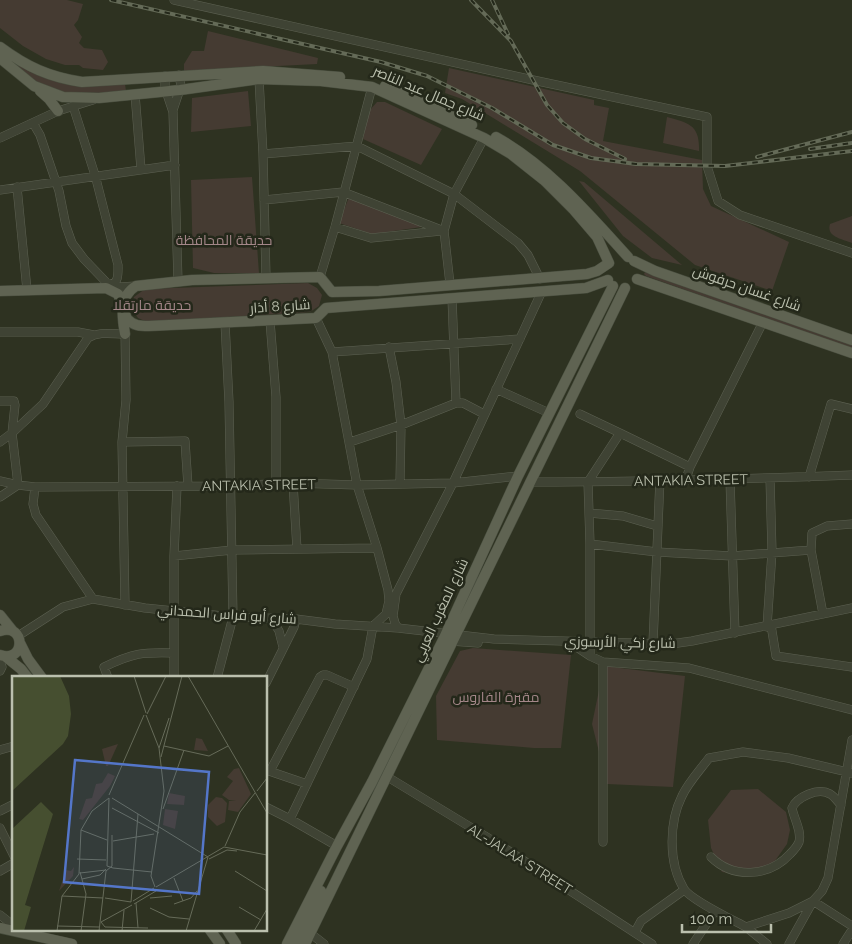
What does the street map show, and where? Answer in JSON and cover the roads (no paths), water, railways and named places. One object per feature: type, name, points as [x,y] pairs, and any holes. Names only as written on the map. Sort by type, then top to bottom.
[{"type":"main road","name":"شارع جمال عبد الناصر","points":[[0,47],[34,70],[72,81],[101,82],[179,75],[263,71],[321,74],[374,81],[449,114],[512,146],[560,185],[631,259]]},
{"type":"main road","name":"شارع جمال عبد الناصر","points":[[0,58],[34,86],[63,96],[99,98],[180,90],[259,79],[321,82],[372,88],[484,138],[511,154],[545,181],[596,237],[609,264]]},
{"type":"main road","points":[[34,86],[49,99],[58,111]]},
{"type":"main road","points":[[332,292],[379,291],[587,274],[598,271],[617,257],[631,259],[638,270],[637,279],[632,285],[625,288],[611,283],[606,272],[609,264]]},
{"type":"main road","name":"شارع غسان حرفوش","points":[[631,259],[655,271],[852,340]]},
{"type":"main road","points":[[125,334],[123,309],[126,295],[136,286],[178,281],[266,277],[320,277],[332,292],[330,302],[326,308]]},
{"type":"main road","name":"شارع غسان حرفوش","points":[[637,279],[852,353]]},
{"type":"main road","name":"شارع 8 أذار","points":[[134,325],[149,326],[316,318],[326,308],[586,288],[611,283]]},
{"type":"main road","name":"شارع المغرب العربي","points":[[287,944],[363,799],[444,637],[518,476],[606,300],[611,283]]},
{"type":"main road","points":[[0,291],[110,286],[118,294],[127,319],[134,325]]},
{"type":"main road","points":[[586,288],[599,289],[606,300]]},
{"type":"main road","name":"شارع المغرب العربي","points":[[305,942],[625,288]]},
{"type":"main road","points":[[0,615],[16,636],[28,659],[41,676]]},
{"type":"main road","points":[[0,631],[16,636]]},
{"type":"main road","points":[[2,657],[14,654],[17,651],[16,636]]},
{"type":"main road","points":[[2,657],[21,669],[26,676]]},
{"type":"main road","points":[[305,942],[363,799]]},
{"type":"main road","points":[[21,932],[49,944]]},
{"type":"main road","points":[[21,932],[72,944]]},
{"type":"main road","points":[[211,932],[220,944]]},
{"type":"main road","points":[[217,932],[226,944]]},
{"type":"main road","points":[[230,932],[238,944]]},
{"type":"street","points":[[174,0],[708,117],[707,166],[718,201],[740,215],[852,253]]},
{"type":"street","points":[[173,112],[180,90],[179,75]]},
{"type":"street","points":[[165,76],[164,84],[173,112],[178,281]]},
{"type":"street","points":[[259,79],[266,277]]},
{"type":"street","points":[[320,277],[372,88]]},
{"type":"street","points":[[135,94],[141,169]]},
{"type":"street","points":[[0,138],[58,111],[99,98]]},
{"type":"street","points":[[73,106],[95,175],[118,265],[117,280],[110,286]]},
{"type":"street","points":[[33,123],[40,135],[59,191],[66,226],[72,243],[84,260],[110,286],[136,286]]},
{"type":"street","points":[[450,284],[444,231],[454,194],[484,138]]},
{"type":"street","points":[[263,154],[357,146],[454,194],[518,243],[528,256],[540,279]]},
{"type":"street","points":[[0,190],[175,165]]},
{"type":"street","points":[[17,188],[26,290]]},
{"type":"street","points":[[264,200],[343,192],[444,231]]},
{"type":"street","points":[[335,227],[371,238],[444,231]]},
{"type":"street","points":[[398,628],[394,623],[394,602],[404,575],[453,482],[542,291]]},
{"type":"street","points":[[452,298],[456,403]]},
{"type":"street","points":[[290,819],[367,659],[373,626],[386,614],[388,606],[388,590],[385,578],[357,485],[332,352],[316,318]]},
{"type":"street","points":[[270,321],[276,397],[276,484]]},
{"type":"street","points":[[686,480],[690,467],[763,322]]},
{"type":"street","points":[[218,676],[233,617],[229,402],[225,323]]},
{"type":"street","points":[[125,605],[122,442],[126,400],[125,334],[126,328],[134,325]]},
{"type":"street","points":[[0,332],[78,332],[94,335]]},
{"type":"street","points":[[0,442],[43,404],[88,338],[101,333],[125,334]]},
{"type":"street","points":[[332,352],[520,339]]},
{"type":"street","points":[[389,347],[396,382],[401,425],[400,483]]},
{"type":"street","points":[[496,389],[550,413]]},
{"type":"street","points":[[0,402],[14,401],[12,433],[18,485],[0,497]]},
{"type":"street","points":[[350,442],[401,425],[456,403],[464,403],[484,414]]},
{"type":"street","points":[[809,477],[831,404],[852,409]]},
{"type":"street","points":[[580,414],[690,467]]},
{"type":"street","points":[[590,656],[588,482],[620,433]]},
{"type":"street","points":[[122,442],[185,440],[188,486]]},
{"type":"street","name":"ANTAKIA STREET","points":[[530,482],[660,479],[730,480],[852,475]]},
{"type":"street","name":"ANTAKIA STREET","points":[[0,481],[35,487],[230,486],[293,483],[357,485],[453,482],[518,476]]},
{"type":"street","points":[[770,478],[772,552],[769,626],[776,656],[852,667]]},
{"type":"street","points":[[653,643],[660,479]]},
{"type":"street","points":[[730,480],[735,633]]},
{"type":"street","points":[[293,483],[297,550]]},
{"type":"street","points":[[174,676],[174,556],[177,486]]},
{"type":"street","points":[[35,487],[33,504],[36,515],[93,599]]},
{"type":"street","points":[[589,513],[623,516],[657,526]]},
{"type":"street","points":[[823,614],[811,550],[812,533],[827,526],[852,524]]},
{"type":"street","points":[[590,544],[657,552],[732,556],[811,550]]},
{"type":"street","points":[[174,556],[232,550],[377,548]]},
{"type":"street","points":[[385,578],[396,580],[404,575]]},
{"type":"street","name":"شارع أبو فراس الحمداني","points":[[16,636],[63,607],[93,599],[125,605],[233,617],[296,619],[335,624],[398,628],[444,637]]},
{"type":"street","name":"شارع زكي الأرسوزي","points":[[444,637],[671,644],[692,642],[852,608]]},
{"type":"street","points":[[271,618],[279,632],[283,647]]},
{"type":"street","points":[[268,679],[294,627],[296,619]]},
{"type":"street","points":[[455,638],[568,645],[578,648],[603,662],[689,668],[852,710]]},
{"type":"street","points":[[107,676],[104,667],[128,656],[150,652],[174,653]]},
{"type":"street","points":[[0,671],[2,657]]},
{"type":"street","points":[[603,662],[603,842]]},
{"type":"street","points":[[307,784],[268,770],[320,677],[327,675],[354,687]]},
{"type":"street","points":[[789,944],[828,878],[849,772],[852,740]]},
{"type":"street","points":[[767,944],[746,927],[715,911],[684,890],[673,861],[672,824],[682,795],[709,758],[743,752],[788,758],[849,772]]},
{"type":"street","name":"AL-JALAA STREET","points":[[386,776],[503,848],[652,944]]},
{"type":"street","points":[[711,857],[719,866],[736,870],[752,873],[769,869],[784,861],[795,849],[799,841],[792,808],[794,802],[804,796],[825,792],[831,794],[841,805]]},
{"type":"street","points":[[0,811],[12,805]]},
{"type":"street","points":[[268,808],[337,846]]},
{"type":"street","points":[[0,828],[12,852]]},
{"type":"street","points":[[0,872],[12,864]]},
{"type":"street","points":[[635,932],[641,921],[684,890]]},
{"type":"street","points":[[746,927],[789,913],[813,901]]},
{"type":"street","points":[[813,901],[852,928],[843,944]]},
{"type":"street","points":[[693,944],[715,911]]},
{"type":"street","points":[[0,915],[12,924]]},
{"type":"street","points":[[305,942],[324,944]]},
{"type":"railway","points":[[111,0],[381,62],[427,76],[492,108],[553,145],[591,158],[636,164],[725,166],[852,151]]},
{"type":"railway","points":[[471,0],[511,41],[547,105],[563,123],[585,139],[625,159]]},
{"type":"railway","points":[[492,0],[508,34]]},
{"type":"railway","points":[[757,157],[852,132]]},
{"type":"railway","points":[[810,149],[852,143]]},
{"type":"park label","name":"حديقة المحافظة","points":[[224,240]]},
{"type":"park label","name":"حديقة مارتقلا","points":[[152,305]]},
{"type":"park label","name":"مقبرة الفاروس","points":[[496,697]]}]
